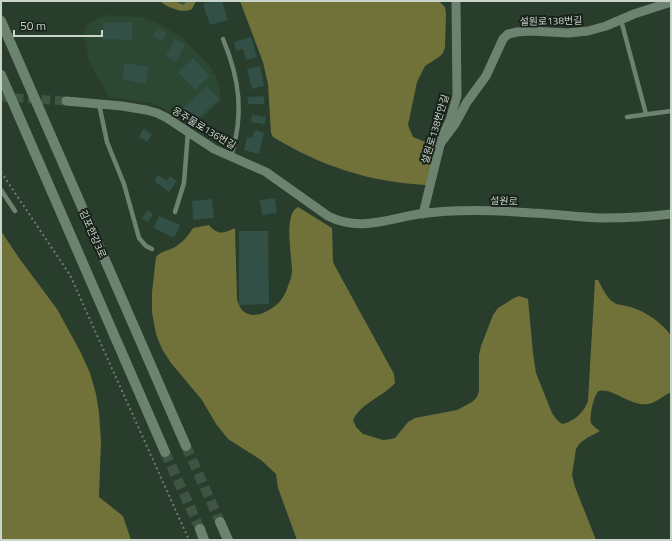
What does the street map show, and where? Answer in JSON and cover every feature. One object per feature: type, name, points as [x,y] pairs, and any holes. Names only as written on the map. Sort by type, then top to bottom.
[{"type":"street","name":"설원로138번안길","points":[[423,214],[442,137],[450,120],[457,96],[456,1]]},
{"type":"street","name":"설원로138번길","points":[[440,144],[455,124],[467,102],[486,76],[503,39],[508,34],[531,31],[568,33],[588,31],[606,26],[671,2]]},
{"type":"street","name":"김포한강3로","points":[[1,21],[186,446]]},
{"type":"street","points":[[1,75],[165,452]]},
{"type":"street","name":"옹주물로136번길","points":[[66,101],[146,110],[167,118],[214,149],[266,172],[318,210],[338,221]]},
{"type":"street","name":"설원로","points":[[338,221],[351,224],[363,224],[436,212],[498,211],[621,218],[671,214]]},
{"type":"street","points":[[220,522],[228,540]]},
{"type":"street","points":[[200,529],[204,540]]},
{"type":"lane","points":[[621,20],[646,114]]},
{"type":"lane","points":[[223,39],[234,68],[239,108],[238,131],[231,157]]},
{"type":"lane","points":[[99,104],[107,142],[124,184],[140,238],[146,246],[152,249]]},
{"type":"lane","points":[[627,117],[671,111]]},
{"type":"lane","points":[[175,212],[184,183],[188,132]]},
{"type":"lane","points":[[1,190],[15,211]]},
{"type":"path","points":[[1,172],[70,276],[189,540]]},
{"type":"shaded area","points":[[160,1],[196,1],[192,9],[180,11],[167,6]]},
{"type":"shaded area","points":[[240,1],[439,1],[445,7],[446,14],[445,47],[443,53],[439,57],[425,66],[417,82],[408,125],[413,137],[423,141],[435,143],[437,145],[426,185],[385,180],[346,171],[309,156],[273,137],[271,133],[268,84],[263,62]]},
{"type":"shaded area","points":[[109,15],[139,17],[151,20],[181,37],[208,63],[219,85],[221,96],[220,101],[196,124],[193,125],[152,103],[109,97],[89,61],[84,38],[85,26],[100,17]]},
{"type":"shaded area","points":[[298,207],[332,228],[333,262],[394,374],[395,383],[367,404],[353,420],[356,427],[363,434],[383,440],[395,438],[408,422],[415,418],[457,410],[472,402],[477,397],[479,391],[479,355],[481,346],[493,315],[498,308],[519,296],[528,299],[536,373],[552,413],[562,424],[571,421],[578,416],[588,401],[595,280],[598,280],[606,295],[613,302],[631,307],[654,318],[668,331],[671,336],[671,392],[655,402],[638,404],[611,392],[599,391],[595,396],[591,411],[591,423],[600,431],[580,443],[576,449],[572,475],[575,487],[596,540],[297,540],[278,488],[276,474],[261,460],[228,439],[216,424],[202,400],[171,363],[162,349],[156,334],[152,312],[152,292],[156,257],[162,252],[178,245],[185,239],[193,228],[209,225],[215,231],[221,232],[235,228],[237,299],[239,306],[243,311],[253,315],[270,310],[281,300],[286,292],[291,278],[292,271],[289,236],[293,211]]},
{"type":"shaded area","points":[[1,231],[57,309],[90,373],[96,394],[99,413],[101,441],[99,497],[123,516],[131,540],[1,540]]},
{"type":"building","points":[[174,1],[186,1],[184,5]]},
{"type":"building","points":[[214,1],[222,1],[228,20],[210,25],[203,4]]},
{"type":"building","points":[[103,22],[132,22],[132,40],[103,39]]},
{"type":"building","points":[[158,28],[167,34],[162,41],[153,36]]},
{"type":"building","points":[[251,37],[257,57],[246,60],[243,49],[236,51],[234,42]]},
{"type":"building","points":[[175,39],[185,45],[176,62],[166,56]]},
{"type":"building","points":[[193,58],[210,76],[195,90],[178,72]]},
{"type":"building","points":[[125,63],[148,67],[146,84],[122,79]]},
{"type":"building","points":[[260,66],[264,86],[252,89],[247,69]]},
{"type":"building","points":[[207,86],[219,99],[195,121],[183,108]]},
{"type":"building","points":[[264,96],[264,104],[248,104],[248,97]]},
{"type":"building","points":[[252,115],[266,117],[265,124],[251,122]]},
{"type":"building","points":[[143,129],[152,134],[147,142],[139,137]]},
{"type":"building","points":[[255,130],[264,133],[259,154],[244,150],[247,137],[252,138]]},
{"type":"building","points":[[158,175],[167,181],[170,176],[177,181],[169,192],[154,181]]},
{"type":"building","points":[[275,198],[277,213],[262,215],[260,200]]},
{"type":"building","points":[[212,199],[214,218],[193,220],[192,201]]},
{"type":"building","points":[[148,210],[153,214],[148,222],[142,219]]},
{"type":"building","points":[[159,216],[180,225],[174,238],[154,228]]},
{"type":"building","points":[[239,231],[268,231],[269,304],[239,305]]},
{"type":"tunnel","points":[[1,97],[66,101]]},
{"type":"tunnel","points":[[186,446],[220,522]]},
{"type":"tunnel","points":[[165,452],[200,529]]}]
